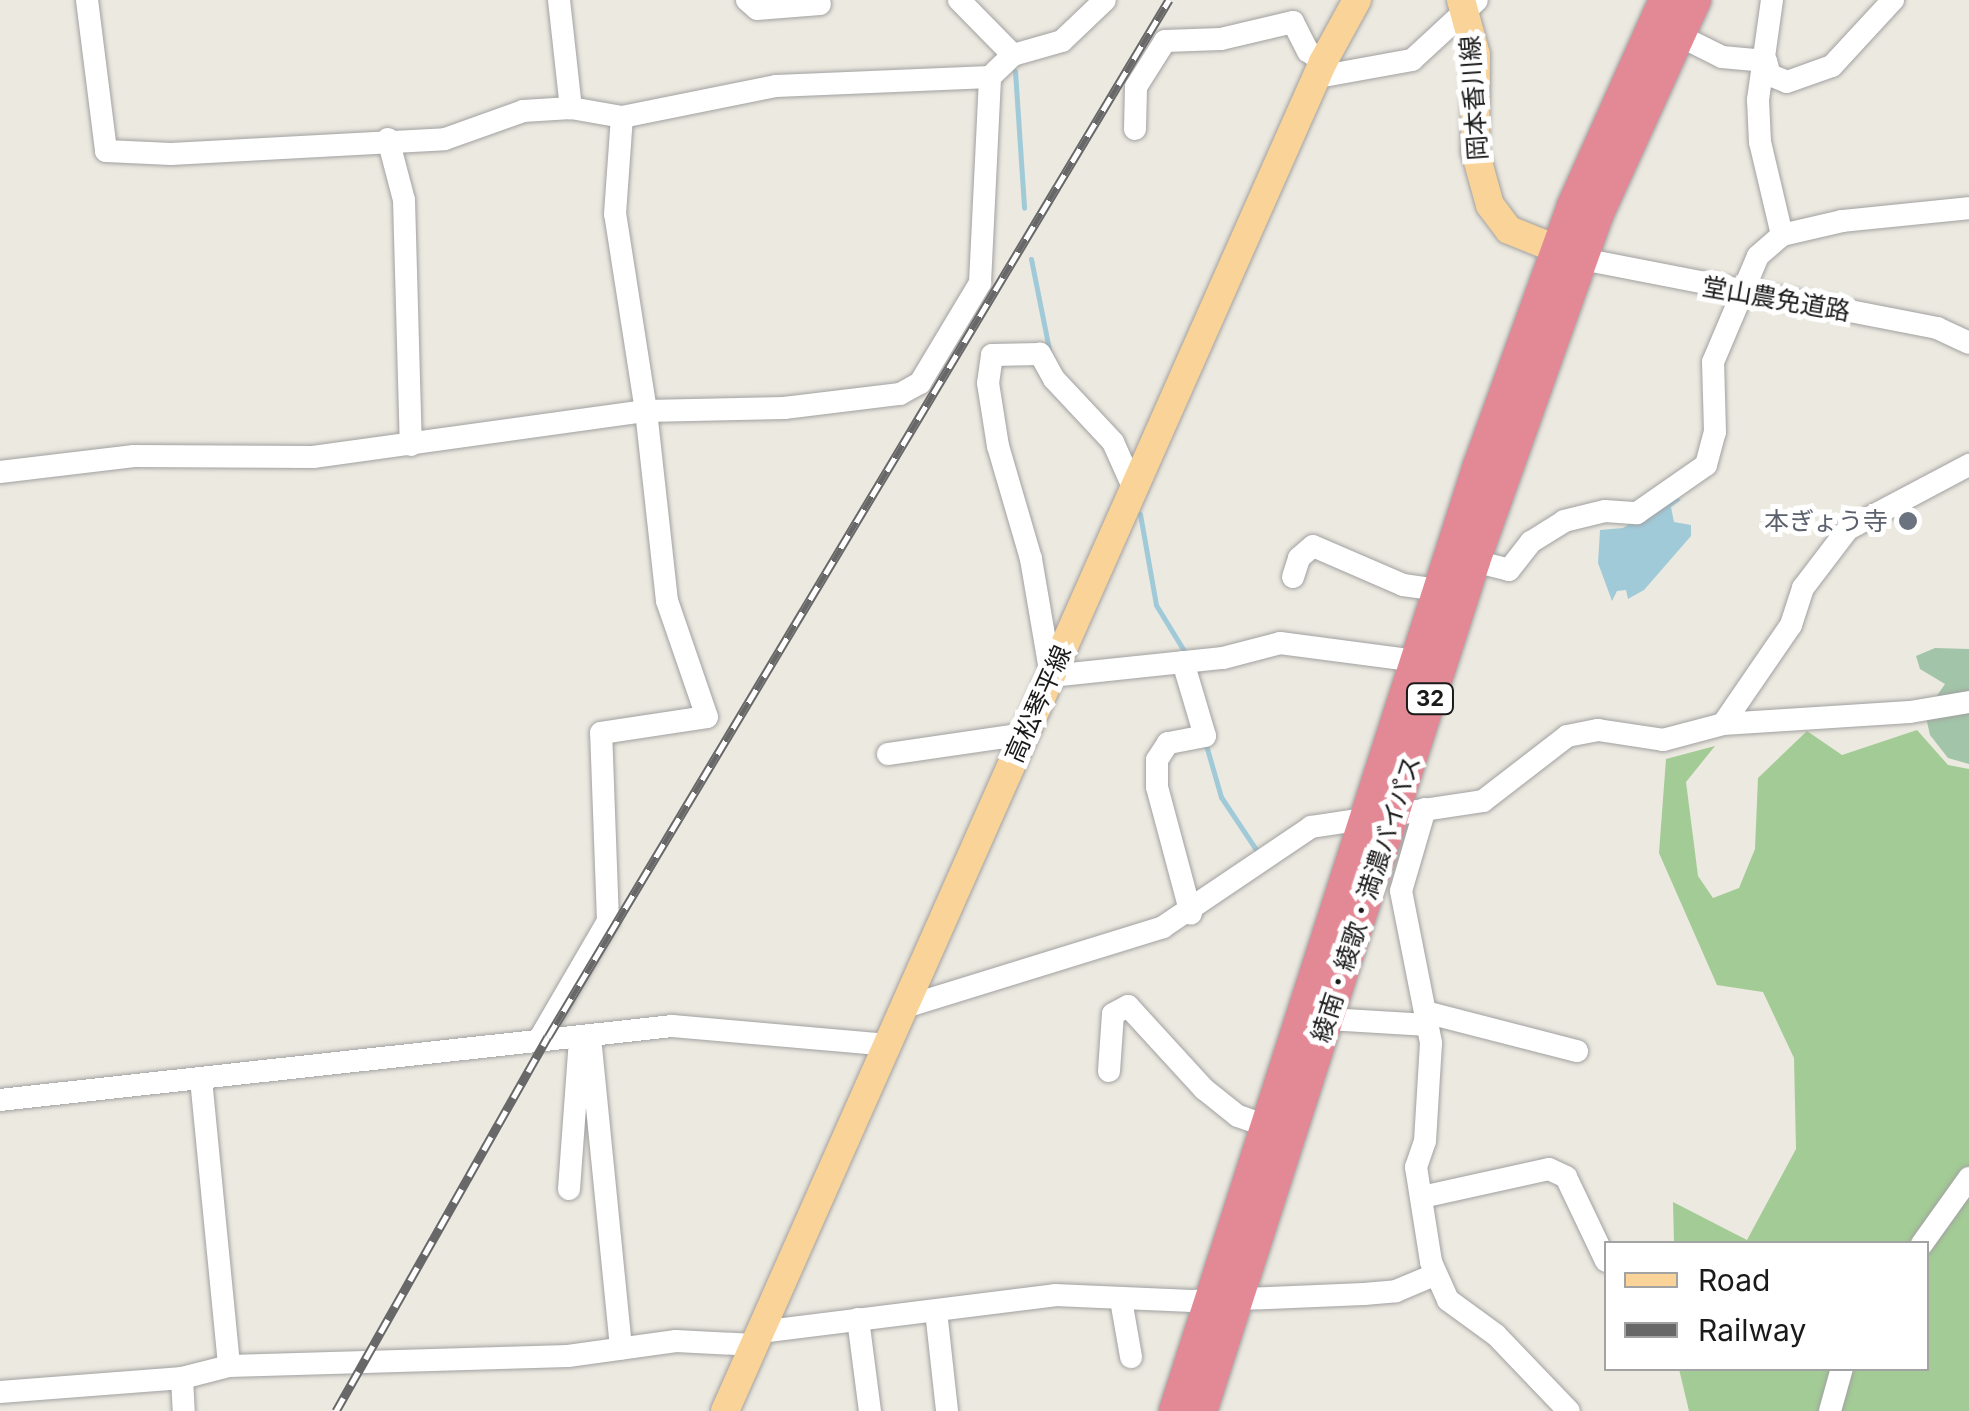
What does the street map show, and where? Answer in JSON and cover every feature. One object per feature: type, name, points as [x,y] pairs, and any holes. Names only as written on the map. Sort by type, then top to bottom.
[{"type":"highway","name":"綾南・綾歌・満濃バイパス","points":[[1202,1411],[1267,1126],[1395,813],[1416,661],[1438,590],[1665,0]]},
{"type":"highway","name":"綾南・綾歌・満濃バイパス","points":[[1175,1411],[1225,1298],[1328,1019],[1570,254],[1695,0]]},
{"type":"main road","name":"高松琴平線","points":[[726,1411],[1320,70],[1357,0]]},
{"type":"main road","name":"岡本香川線","points":[[1468,4],[1476,55],[1475,151],[1490,205],[1509,230],[1570,254]]},
{"type":"street","points":[[88,0],[106,152],[171,154],[388,139],[445,139],[522,111],[571,108],[622,118],[776,86],[990,76],[1013,55],[1062,41],[1105,0]]},
{"type":"street","points":[[559,0],[571,108]]},
{"type":"street","points":[[747,0],[758,8],[820,4]]},
{"type":"street","points":[[959,0],[1013,55]]},
{"type":"street","points":[[1772,0],[1766,61],[1758,78],[1760,142],[1782,235]]},
{"type":"street","points":[[1766,61],[1770,75],[1787,82],[1832,66],[1893,0]]},
{"type":"street","points":[[1135,129],[1136,87],[1164,41],[1222,39],[1293,22],[1320,70],[1412,60],[1468,4]]},
{"type":"street","points":[[1678,35],[1722,57],[1766,61]]},
{"type":"street","points":[[0,472],[134,456],[313,457],[646,411],[784,408],[900,394],[920,383],[980,283],[990,76]]},
{"type":"street","points":[[540,1038],[608,921],[601,733],[707,717],[667,601],[646,411],[615,214],[622,118]]},
{"type":"street","points":[[388,139],[404,200],[411,445]]},
{"type":"street","points":[[1293,577],[1299,558],[1312,546],[1403,584],[1438,590],[1474,561],[1509,570],[1531,542],[1564,522],[1606,510],[1637,513],[1706,465],[1715,432],[1713,362],[1739,292],[1758,256],[1782,235],[1969,208]]},
{"type":"street","name":"堂山農免道路","points":[[1570,254],[1739,292],[1937,328],[1969,343]]},
{"type":"street","points":[[1134,489],[1113,442],[1040,354],[992,356],[988,383],[998,446],[1031,559],[1051,676],[1184,662],[1308,642],[1416,661]]},
{"type":"street","points":[[1723,724],[1791,626],[1814,572],[1848,529],[1969,465]]},
{"type":"street","points":[[1184,662],[1206,736],[1168,743],[1157,760],[1158,787],[1192,914]]},
{"type":"street","points":[[904,1007],[1192,914],[1311,828],[1483,801],[1567,736],[1598,730],[1663,740],[1723,724],[1910,712],[1969,702]]},
{"type":"street","points":[[888,754],[1025,734]]},
{"type":"street","points":[[1395,813],[1400,891],[1426,1018],[1426,1140],[1416,1166],[1434,1276],[1448,1300],[1496,1334],[1569,1411]]},
{"type":"street","points":[[1108,1071],[1113,1014],[1128,1006],[1204,1089],[1238,1116],[1267,1126]]},
{"type":"street","points":[[1328,1019],[1426,1018],[1578,1051]]},
{"type":"street","points":[[0,1100],[672,1026],[888,1046]]},
{"type":"street","points":[[568,1189],[586,1037]]},
{"type":"street","points":[[586,1037],[621,1348]]},
{"type":"street","points":[[201,1079],[229,1366]]},
{"type":"street","points":[[1422,1197],[1550,1168],[1566,1176],[1604,1257]]},
{"type":"street","points":[[1924,1241],[1969,1178]]},
{"type":"street","points":[[0,1392],[182,1378],[229,1366],[552,1357],[676,1340],[757,1339],[858,1318],[1055,1295],[1122,1300],[1396,1291],[1434,1276]]},
{"type":"street","points":[[1122,1300],[1132,1357]]},
{"type":"street","points":[[936,1311],[947,1411]]},
{"type":"street","points":[[858,1318],[870,1411]]},
{"type":"street","points":[[1830,1411],[1841,1371]]},
{"type":"street","points":[[182,1378],[184,1411]]},
{"type":"green space","points":[[1935,648],[1969,649],[1969,697],[1932,703],[1945,684],[1920,669],[1916,656]]},
{"type":"green space","points":[[1969,706],[1969,764],[1948,758],[1930,735],[1925,713]]},
{"type":"green space","points":[[1917,730],[1948,765],[1969,769],[1969,1411],[1689,1411],[1679,1371],[1929,1371],[1929,1241],[1674,1241],[1673,1202],[1747,1240],[1796,1149],[1794,1058],[1763,992],[1717,985],[1659,853],[1666,759],[1715,746],[1686,782],[1698,876],[1713,898],[1739,888],[1755,849],[1758,778],[1807,731],[1842,755]]},
{"type":"water","points":[[1674,496],[1681,500],[1671,507],[1674,522],[1691,525],[1691,536],[1644,590],[1628,599],[1626,590],[1617,591],[1612,601],[1598,563],[1600,530],[1623,528]]},
{"type":"waterway","points":[[1015,71],[1024,208]]},
{"type":"waterway","points":[[1031,259],[1049,349]]},
{"type":"waterway","points":[[1140,514],[1156,605],[1186,654]]},
{"type":"waterway","points":[[1206,745],[1221,797],[1259,854]]},
{"type":"railway","points":[[336,1411],[548,1037],[1169,0]]},
{"type":"place","name":"本ぎょう寺","points":[[1908,521]]}]
